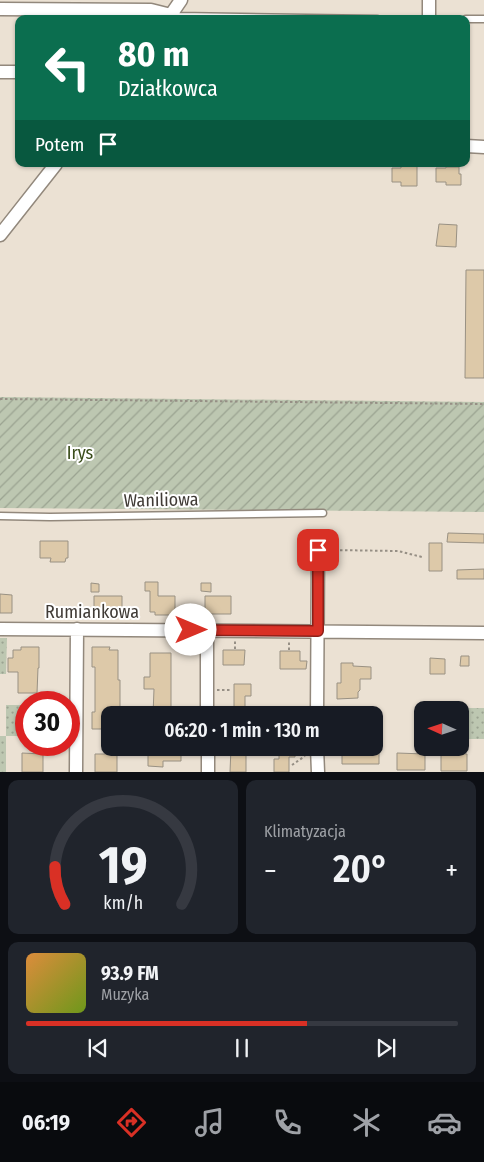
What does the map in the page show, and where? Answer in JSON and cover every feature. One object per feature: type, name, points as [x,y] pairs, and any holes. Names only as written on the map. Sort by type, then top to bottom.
[{"type":"street","points":[[171,15],[181,0]]},
{"type":"street","points":[[429,15],[430,0]]},
{"type":"street","points":[[0,9],[151,10],[165,15]]},
{"type":"street","points":[[0,72],[15,72]]},
{"type":"street","points":[[470,146],[484,147]]},
{"type":"street","points":[[0,235],[54,167]]},
{"type":"street","points":[[317,706],[318,550]]},
{"type":"street","name":"Rumiankowa","points":[[0,629],[484,632]]},
{"type":"street","points":[[76,772],[77,629]]},
{"type":"street","points":[[207,706],[208,630]]},
{"type":"street","points":[[208,756],[208,772]]},
{"type":"street","points":[[317,756],[318,772]]},
{"type":"lane","points":[[470,19],[484,19]]},
{"type":"lane","name":"Waniliowa","points":[[0,516],[323,513]]},
{"type":"path","points":[[0,399],[484,404]]},
{"type":"path","points":[[318,550],[398,551],[422,556]]},
{"type":"path","points":[[207,690],[232,690]]},
{"type":"path","points":[[292,765],[305,756]]},
{"type":"green space","name":"Irys","points":[[0,397],[484,402],[484,512],[0,508]]},
{"type":"green space","points":[[0,638],[7,638],[6,674],[0,674]]},
{"type":"green space","points":[[6,705],[15,705],[15,736],[6,736]]},
{"type":"green space","points":[[469,708],[484,708],[484,739],[469,739]]},
{"type":"green space","points":[[0,736],[6,736],[6,772],[0,772]]},
{"type":"building","points":[[417,167],[417,186],[401,186],[401,182],[392,182],[392,168]]},
{"type":"building","points":[[459,167],[461,185],[446,185],[446,182],[436,182],[436,168]]},
{"type":"building","points":[[439,224],[457,225],[456,247],[436,246]]},
{"type":"building","points":[[466,270],[484,270],[484,378],[465,378]]},
{"type":"building","points":[[448,533],[484,534],[484,543],[447,542]]},
{"type":"building","points":[[40,541],[68,541],[68,558],[66,558],[65,562],[50,562],[51,558],[40,558]]},
{"type":"building","points":[[429,543],[442,543],[442,571],[429,571]]},
{"type":"building","points":[[484,569],[484,579],[457,579],[457,570]]},
{"type":"building","points":[[145,582],[158,582],[158,596],[175,596],[175,615],[155,615],[155,612],[150,612],[150,591],[145,591]]},
{"type":"building","points":[[91,583],[99,584],[99,592],[91,592]]},
{"type":"building","points":[[201,583],[211,583],[211,592],[201,591]]},
{"type":"building","points":[[0,594],[12,595],[12,613],[0,613]]},
{"type":"building","points":[[94,596],[122,596],[122,614],[94,612]]},
{"type":"building","points":[[205,596],[231,596],[231,614],[205,614]]},
{"type":"building","points":[[21,647],[39,647],[37,691],[18,691],[18,672],[8,672],[8,658],[13,658],[13,650],[21,650]]},
{"type":"building","points":[[92,647],[110,647],[109,650],[118,650],[120,706],[101,706],[101,729],[92,729],[92,712],[95,712],[95,667],[92,667]]},
{"type":"building","points":[[223,650],[245,650],[244,665],[223,665]]},
{"type":"building","points":[[280,651],[300,651],[300,661],[307,661],[306,669],[280,669]]},
{"type":"building","points":[[150,653],[171,653],[171,706],[153,706],[154,689],[144,689],[144,677],[150,677]]},
{"type":"building","points":[[461,656],[469,656],[469,666],[460,666]]},
{"type":"building","points":[[430,658],[445,659],[445,674],[430,674]]},
{"type":"building","points":[[341,663],[353,663],[353,666],[371,667],[371,679],[360,679],[358,698],[337,699],[337,683],[341,683]]},
{"type":"building","points":[[234,684],[251,684],[251,696],[245,696],[245,706],[234,706]]},
{"type":"building","points":[[397,753],[425,756],[425,770],[397,770]]},
{"type":"building","points":[[95,754],[117,756],[117,772],[95,772]]},
{"type":"building","points":[[22,756],[43,756],[43,772],[22,772]]},
{"type":"building","points":[[148,756],[181,756],[181,761],[163,761],[163,767],[148,766]]},
{"type":"building","points":[[231,756],[246,756],[246,772],[230,772]]},
{"type":"building","points":[[279,756],[295,756],[289,757],[289,772],[274,772],[274,759],[279,759]]},
{"type":"building","points":[[342,756],[379,756],[379,764],[342,764]]},
{"type":"building","points":[[441,756],[467,756],[467,771],[441,771]]},
{"type":"route","points":[[191,630],[318,631],[318,550]]}]
